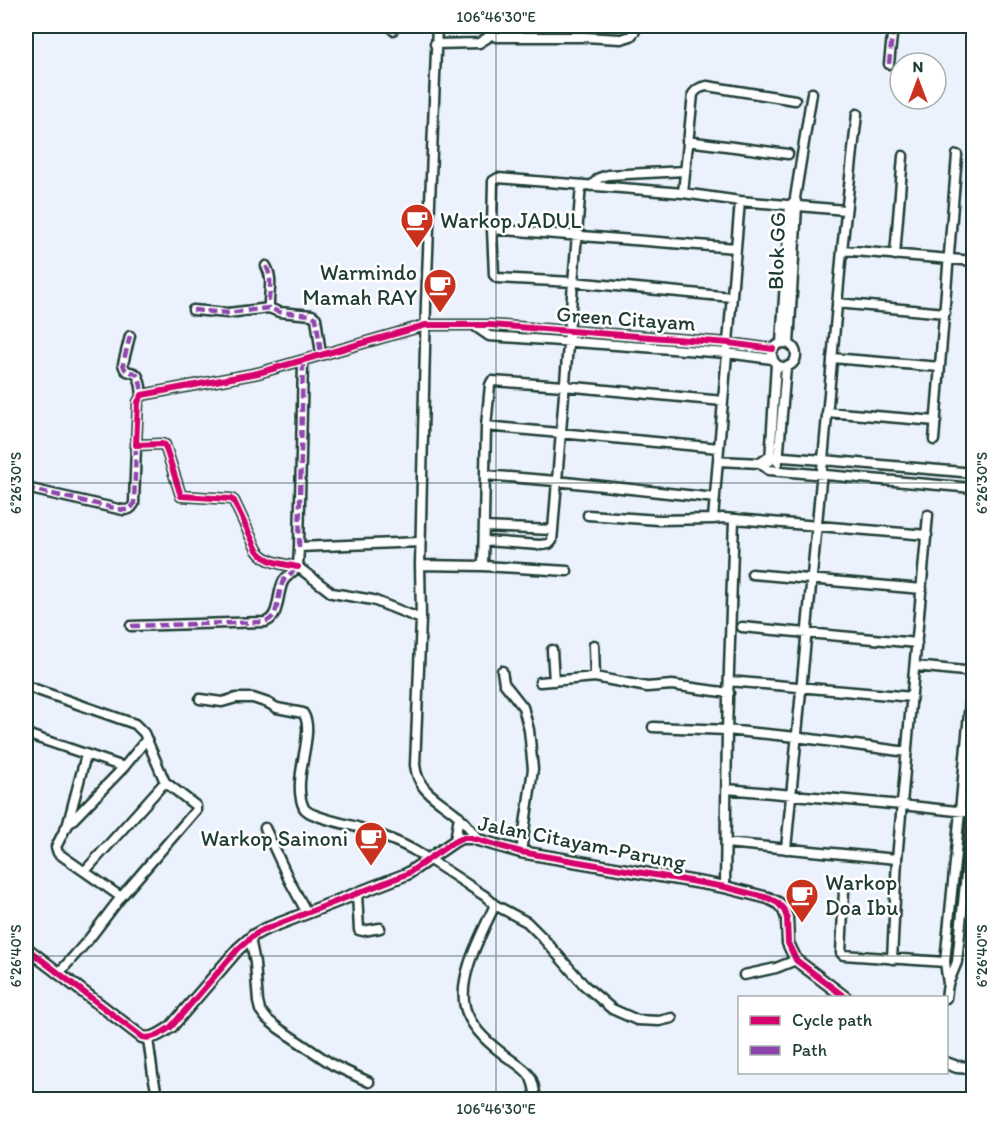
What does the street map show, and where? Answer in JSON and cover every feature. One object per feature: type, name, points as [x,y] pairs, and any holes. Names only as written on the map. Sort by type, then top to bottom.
[{"type":"street","points":[[437,26],[426,325],[420,542],[421,619],[415,765],[416,776],[421,786],[459,816],[479,840]]},
{"type":"street","points":[[539,26],[539,37]]},
{"type":"street","points":[[584,26],[584,37]]},
{"type":"street","points":[[435,44],[479,43],[484,41],[490,30],[496,37],[621,39],[628,38],[635,31],[635,26]]},
{"type":"street","points":[[890,51],[893,26]]},
{"type":"street","points":[[683,194],[693,94],[697,89],[707,86],[795,100]]},
{"type":"street","name":"Blok GG","points":[[785,343],[794,203],[812,93]]},
{"type":"street","points":[[786,849],[845,210],[857,114]]},
{"type":"street","points":[[687,141],[788,154]]},
{"type":"street","points":[[934,440],[957,155]]},
{"type":"street","points":[[895,255],[903,156]]},
{"type":"street","points":[[591,186],[599,178],[608,175],[685,171]]},
{"type":"street","points":[[732,297],[573,282],[497,278],[494,275],[492,229],[493,183],[495,179],[581,185],[740,201],[794,203],[845,210]]},
{"type":"street","points":[[484,541],[540,545],[549,544],[552,541],[581,185]]},
{"type":"street","points":[[713,519],[740,201]]},
{"type":"street","points":[[492,229],[736,248]]},
{"type":"street","points":[[842,250],[974,261]]},
{"type":"street","points":[[266,266],[271,279],[268,296],[269,308]]},
{"type":"street","points":[[837,303],[945,313]]},
{"type":"street","points":[[193,310],[228,313],[269,308],[279,312],[312,315],[316,318],[321,354]]},
{"type":"street","points":[[142,395],[258,373],[426,325]]},
{"type":"street","name":"Green Citayam","points":[[426,325],[476,326],[489,336],[568,337],[728,348],[774,358]]},
{"type":"street","points":[[26,488],[123,510],[132,508],[138,402],[142,395],[136,373],[123,369],[130,336]]},
{"type":"street","points":[[773,470],[786,367],[794,361],[796,351],[785,343],[775,346],[774,457]]},
{"type":"street","points":[[774,358],[786,367]]},
{"type":"street","points":[[832,358],[940,367]]},
{"type":"street","points":[[131,626],[265,622],[270,621],[274,616],[281,588],[293,572],[299,548],[303,361]]},
{"type":"street","points":[[483,566],[486,426],[492,381],[723,401]]},
{"type":"street","points":[[827,412],[936,421]]},
{"type":"street","points":[[486,426],[719,448]]},
{"type":"street","points":[[136,445],[165,445],[181,496],[234,501],[256,550],[262,557],[332,593],[374,600],[421,619]]},
{"type":"street","points":[[718,461],[760,463],[773,470],[821,476],[973,488],[974,473],[774,457],[760,463]]},
{"type":"street","points":[[485,475],[715,498]]},
{"type":"street","points":[[588,515],[658,520],[723,518],[927,534]]},
{"type":"street","points":[[892,958],[897,859],[928,515]]},
{"type":"street","points":[[725,887],[727,730],[734,519]]},
{"type":"street","points":[[484,527],[553,530]]},
{"type":"street","points":[[299,548],[420,542]]},
{"type":"street","points":[[420,565],[567,571]]},
{"type":"street","points":[[752,574],[922,589]]},
{"type":"street","points":[[742,627],[917,643]]},
{"type":"street","points":[[594,645],[595,677]]},
{"type":"street","points":[[552,650],[554,681]]},
{"type":"street","points":[[948,984],[945,962],[974,658]]},
{"type":"street","points":[[915,666],[973,672]]},
{"type":"street","points":[[502,671],[504,682],[524,707],[529,730],[533,769],[521,852]]},
{"type":"street","points":[[540,682],[595,677],[647,687],[672,685],[729,693]]},
{"type":"street","points":[[729,681],[912,697]]},
{"type":"street","points":[[26,686],[135,724],[147,740],[165,782],[196,806],[196,810],[58,973]]},
{"type":"street","points":[[200,699],[222,702],[236,698],[253,698],[277,708],[303,713],[307,718],[307,728],[299,783],[304,808],[311,814],[380,835],[415,850],[495,905],[527,922],[584,986],[612,1009],[637,1020],[659,1021],[672,1018]]},
{"type":"street","points":[[653,727],[727,730],[906,752]]},
{"type":"street","points":[[26,734],[124,767]]},
{"type":"street","points":[[66,827],[147,740]]},
{"type":"street","points":[[86,755],[66,827],[57,843],[56,850],[121,897]]},
{"type":"street","points":[[85,871],[165,782]]},
{"type":"street","points":[[727,789],[973,813]]},
{"type":"street","points":[[946,996],[948,984],[957,962],[974,796]]},
{"type":"street","points":[[26,948],[142,1037],[148,1039],[171,1027],[250,938],[263,930],[407,874],[448,846],[459,816]]},
{"type":"street","points":[[265,828],[307,913]]},
{"type":"street","name":"Jalan Citayam-Parung","points":[[448,846],[465,838],[479,840],[521,852],[754,893],[778,903],[784,910],[787,918],[788,943],[796,960]]},
{"type":"street","points":[[726,843],[897,859]]},
{"type":"street","points":[[844,891],[841,953],[846,956],[945,962]]},
{"type":"street","points":[[357,894],[359,930],[380,928]]},
{"type":"street","points":[[495,905],[475,947],[466,973],[464,992],[466,1011],[475,1028],[493,1046],[529,1074],[536,1100]]},
{"type":"street","points":[[250,938],[255,963],[258,1002],[267,1018],[333,1065],[369,1082]]},
{"type":"street","points":[[744,975],[776,968],[796,960],[843,996]]},
{"type":"street","points":[[148,1039],[158,1100]]},
{"type":"street","points":[[948,1064],[974,1068]]},
{"type":"marked path","points":[[890,51],[893,26]]},
{"type":"marked path","points":[[266,266],[270,281],[269,308]]},
{"type":"marked path","points":[[193,310],[228,313],[269,308],[279,312],[312,315],[316,318],[321,354]]},
{"type":"marked path","points":[[130,336],[123,364],[127,371],[135,373],[138,377],[142,395]]},
{"type":"marked path","points":[[299,547],[303,361]]},
{"type":"marked path","points":[[26,488],[123,510],[131,508],[134,504],[136,445]]},
{"type":"marked path","points":[[131,626],[265,622],[274,615],[284,580],[298,567]]},
{"type":"cycle path","points":[[298,567],[265,558],[257,550],[231,499],[181,496],[165,445],[136,445],[138,402],[142,395],[258,373],[426,325],[490,325],[729,343],[773,349]]},
{"type":"cycle path","points":[[26,948],[142,1037],[153,1037],[171,1027],[238,949],[254,935],[407,874],[455,841],[461,838],[471,838],[521,852],[725,887],[768,898],[778,903],[784,910],[787,918],[788,943],[796,960],[843,996]]},
{"type":"place","name":"Warkop JADUL","points":[[417,249]]},
{"type":"place","name":"Warmindo Mamah RAY","points":[[440,314]]},
{"type":"place","name":"Warkop Sainoni","points":[[371,867]]},
{"type":"place","name":"Warkop Doa Ibu","points":[[802,924]]}]
